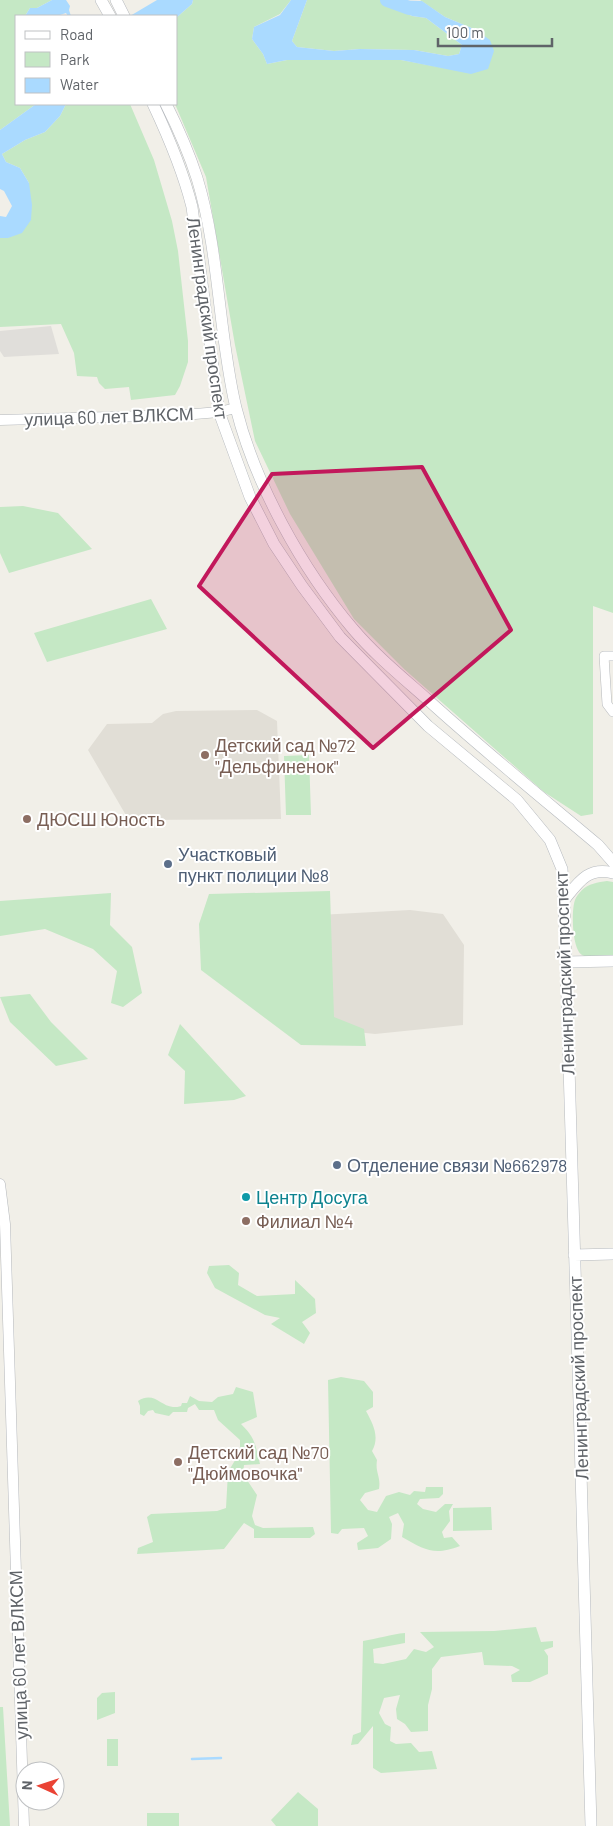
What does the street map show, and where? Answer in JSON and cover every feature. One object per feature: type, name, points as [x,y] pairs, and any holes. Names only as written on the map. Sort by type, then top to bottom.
[{"type":"main road","points":[[101,0],[108,14]]},
{"type":"main road","points":[[117,2],[124,15]]},
{"type":"main road","name":"Ленинградский проспект","points":[[153,105],[172,145],[185,180],[192,207],[219,412],[250,497],[274,544],[340,637],[428,726],[517,800],[550,840],[562,869],[586,1611],[591,1826]]},
{"type":"main road","name":"Ленинградский проспект","points":[[166,105],[182,138],[197,178],[204,204],[210,235],[226,358],[236,408],[258,472],[278,513],[315,579],[354,630],[415,688],[598,845],[613,862]]},
{"type":"main road","points":[[564,900],[581,879],[591,873],[603,870],[613,873]]},
{"type":"main road","points":[[566,962],[613,960]]},
{"type":"main road","points":[[574,1256],[613,1254]]},
{"type":"street","name":"улица 60 лет ВЛКСМ","points":[[0,420],[183,415],[219,412],[236,408]]},
{"type":"street","points":[[613,656],[604,656],[606,704],[613,712]]},
{"type":"street","name":"улица 60 лет ВЛКСМ","points":[[0,1184],[5,1224],[24,1826]]},
{"type":"highlighted area","points":[[422,467],[511,630],[373,748],[199,586],[272,474]]},
{"type":"shaded area","points":[[51,326],[59,354],[4,357],[0,351],[0,331]]},
{"type":"shaded area","points":[[257,710],[277,721],[281,819],[139,820],[127,817],[88,750],[107,724],[152,723],[163,714],[176,711]]},
{"type":"shaded area","points":[[410,910],[443,914],[464,945],[463,1025],[375,1034],[293,1025],[319,915]]},
{"type":"green space","points":[[0,0],[52,0],[37,8],[30,8],[26,15],[15,15],[15,105],[35,105],[0,130]]},
{"type":"green space","points":[[193,0],[291,0],[280,14],[254,27],[252,39],[263,54],[267,64],[287,60],[401,60],[471,73],[474,29],[445,17],[420,0],[613,0],[613,613],[593,606],[593,814],[581,816],[544,792],[404,669],[354,619],[290,514],[255,441],[235,345],[206,177],[175,105],[178,105],[178,16],[192,4]]},
{"type":"green space","points":[[307,0],[391,0],[395,8],[412,16],[426,18],[462,45],[459,54],[448,56],[414,50],[360,49],[334,51],[297,47],[292,41]]},
{"type":"green space","points":[[66,105],[130,105],[154,160],[172,221],[178,251],[188,341],[188,362],[175,395],[131,400],[129,387],[105,389],[99,383],[97,377],[77,376],[74,353],[61,324],[0,327],[0,238],[8,238],[29,183],[20,168],[6,162],[2,154],[25,140],[45,132],[60,116]]},
{"type":"green space","points":[[23,506],[58,513],[92,549],[9,573],[0,553],[0,507]]},
{"type":"green space","points":[[151,599],[167,629],[47,662],[34,633]]},
{"type":"green space","points":[[309,755],[311,815],[286,815],[284,756]]},
{"type":"green space","points":[[607,881],[613,882],[613,957],[589,958],[582,955],[579,951],[574,938],[575,900],[584,888]]},
{"type":"green space","points":[[330,891],[334,1017],[364,1029],[366,1046],[301,1045],[201,970],[199,924],[209,894]]},
{"type":"green space","points":[[111,893],[110,925],[132,947],[142,993],[123,1007],[111,1003],[117,971],[93,949],[45,929],[0,936],[0,901]]},
{"type":"green space","points":[[30,994],[51,1022],[88,1059],[56,1066],[10,1022],[0,997]]},
{"type":"green space","points":[[180,1024],[246,1096],[234,1100],[184,1104],[185,1071],[168,1055]]},
{"type":"green space","points":[[229,1265],[239,1273],[238,1285],[257,1296],[295,1294],[295,1280],[315,1299],[316,1313],[302,1322],[310,1333],[304,1344],[271,1324],[280,1318],[265,1315],[215,1288],[207,1273],[209,1266]]},
{"type":"green space","points":[[341,1377],[364,1381],[373,1392],[373,1407],[366,1411],[373,1426],[375,1436],[372,1451],[377,1460],[379,1489],[365,1493],[360,1500],[368,1510],[377,1512],[386,1496],[399,1492],[410,1495],[414,1491],[425,1492],[426,1487],[443,1487],[443,1494],[439,1498],[420,1499],[417,1504],[423,1509],[436,1512],[445,1504],[453,1504],[449,1511],[450,1521],[442,1532],[444,1538],[452,1537],[460,1546],[436,1551],[410,1542],[402,1537],[404,1524],[398,1513],[389,1517],[392,1524],[391,1539],[378,1548],[358,1550],[357,1543],[368,1536],[364,1528],[342,1529],[338,1534],[331,1533],[328,1380]]},
{"type":"green space","points":[[236,1387],[253,1392],[257,1417],[241,1424],[252,1438],[260,1464],[244,1465],[243,1474],[257,1495],[252,1516],[255,1525],[263,1528],[313,1527],[315,1534],[310,1538],[254,1538],[254,1529],[244,1523],[224,1549],[137,1554],[138,1548],[153,1542],[147,1517],[151,1514],[217,1511],[226,1508],[228,1472],[240,1452],[240,1440],[218,1420],[214,1410],[199,1410],[195,1404],[188,1408],[187,1412],[173,1412],[169,1416],[155,1413],[153,1410],[148,1411],[144,1416],[140,1414],[138,1401],[144,1398],[153,1398],[168,1406],[177,1407],[181,1406],[182,1403],[187,1403],[190,1396],[199,1401],[212,1402],[218,1397],[233,1394]]},
{"type":"green space","points":[[491,1507],[492,1530],[453,1531],[453,1508]]},
{"type":"green space","points":[[536,1627],[541,1642],[553,1641],[553,1647],[544,1650],[548,1656],[548,1674],[530,1682],[512,1682],[511,1675],[520,1670],[512,1666],[484,1665],[482,1652],[441,1657],[432,1669],[432,1689],[428,1705],[428,1731],[411,1732],[405,1724],[397,1719],[396,1709],[400,1695],[384,1698],[379,1713],[385,1724],[391,1727],[390,1741],[396,1744],[411,1743],[419,1752],[432,1751],[437,1769],[381,1773],[373,1768],[373,1726],[358,1744],[351,1745],[353,1735],[361,1732],[363,1641],[405,1633],[405,1643],[373,1649],[374,1663],[383,1664],[406,1659],[414,1649],[426,1652],[434,1647],[420,1632],[494,1631]]},
{"type":"green space","points":[[115,1692],[115,1713],[97,1720],[97,1698],[102,1693]]},
{"type":"green space","points":[[0,1707],[3,1707],[10,1826],[0,1826]]},
{"type":"green space","points":[[107,1739],[118,1739],[118,1766],[107,1766]]},
{"type":"green space","points":[[298,1792],[318,1809],[318,1826],[276,1826],[271,1820]]},
{"type":"green space","points":[[147,1813],[179,1813],[179,1826],[147,1826]]},
{"type":"water","points":[[52,0],[66,0],[70,6],[71,15],[66,13],[60,15],[26,15],[30,8],[37,8]]},
{"type":"water","points":[[157,0],[193,0],[192,4],[178,16],[132,15]]},
{"type":"water","points":[[291,0],[307,0],[292,41],[297,47],[334,51],[360,49],[414,50],[448,56],[459,54],[462,45],[426,18],[412,16],[395,8],[391,0],[422,1],[445,17],[474,29],[490,40],[494,51],[488,69],[471,74],[401,60],[287,60],[267,64],[263,54],[252,39],[254,27],[280,15]]},
{"type":"water","points":[[35,105],[66,105],[60,116],[45,132],[25,140],[2,154],[6,162],[20,168],[29,183],[32,205],[31,220],[22,233],[8,238],[0,238],[0,216],[6,217],[12,206],[4,191],[0,189],[0,130]]},
{"type":"waterway","points":[[387,0],[409,8]]},
{"type":"waterway","points":[[192,1759],[221,1758]]},
{"type":"place","name":"Детский сад №72 \"Дельфиненок\"","points":[[205,755]]},
{"type":"place","name":"ДЮСШ Юность","points":[[27,819]]},
{"type":"place","name":"Участковый пункт полиции №8","points":[[168,864]]},
{"type":"place","name":"Отделение связи №662978","points":[[337,1165]]},
{"type":"place","name":"Центр Досуга","points":[[246,1197]]},
{"type":"place","name":"Филиал №4","points":[[246,1221]]},
{"type":"place","name":"Детский сад №70 \"Дюймовочка\"","points":[[178,1462]]}]
